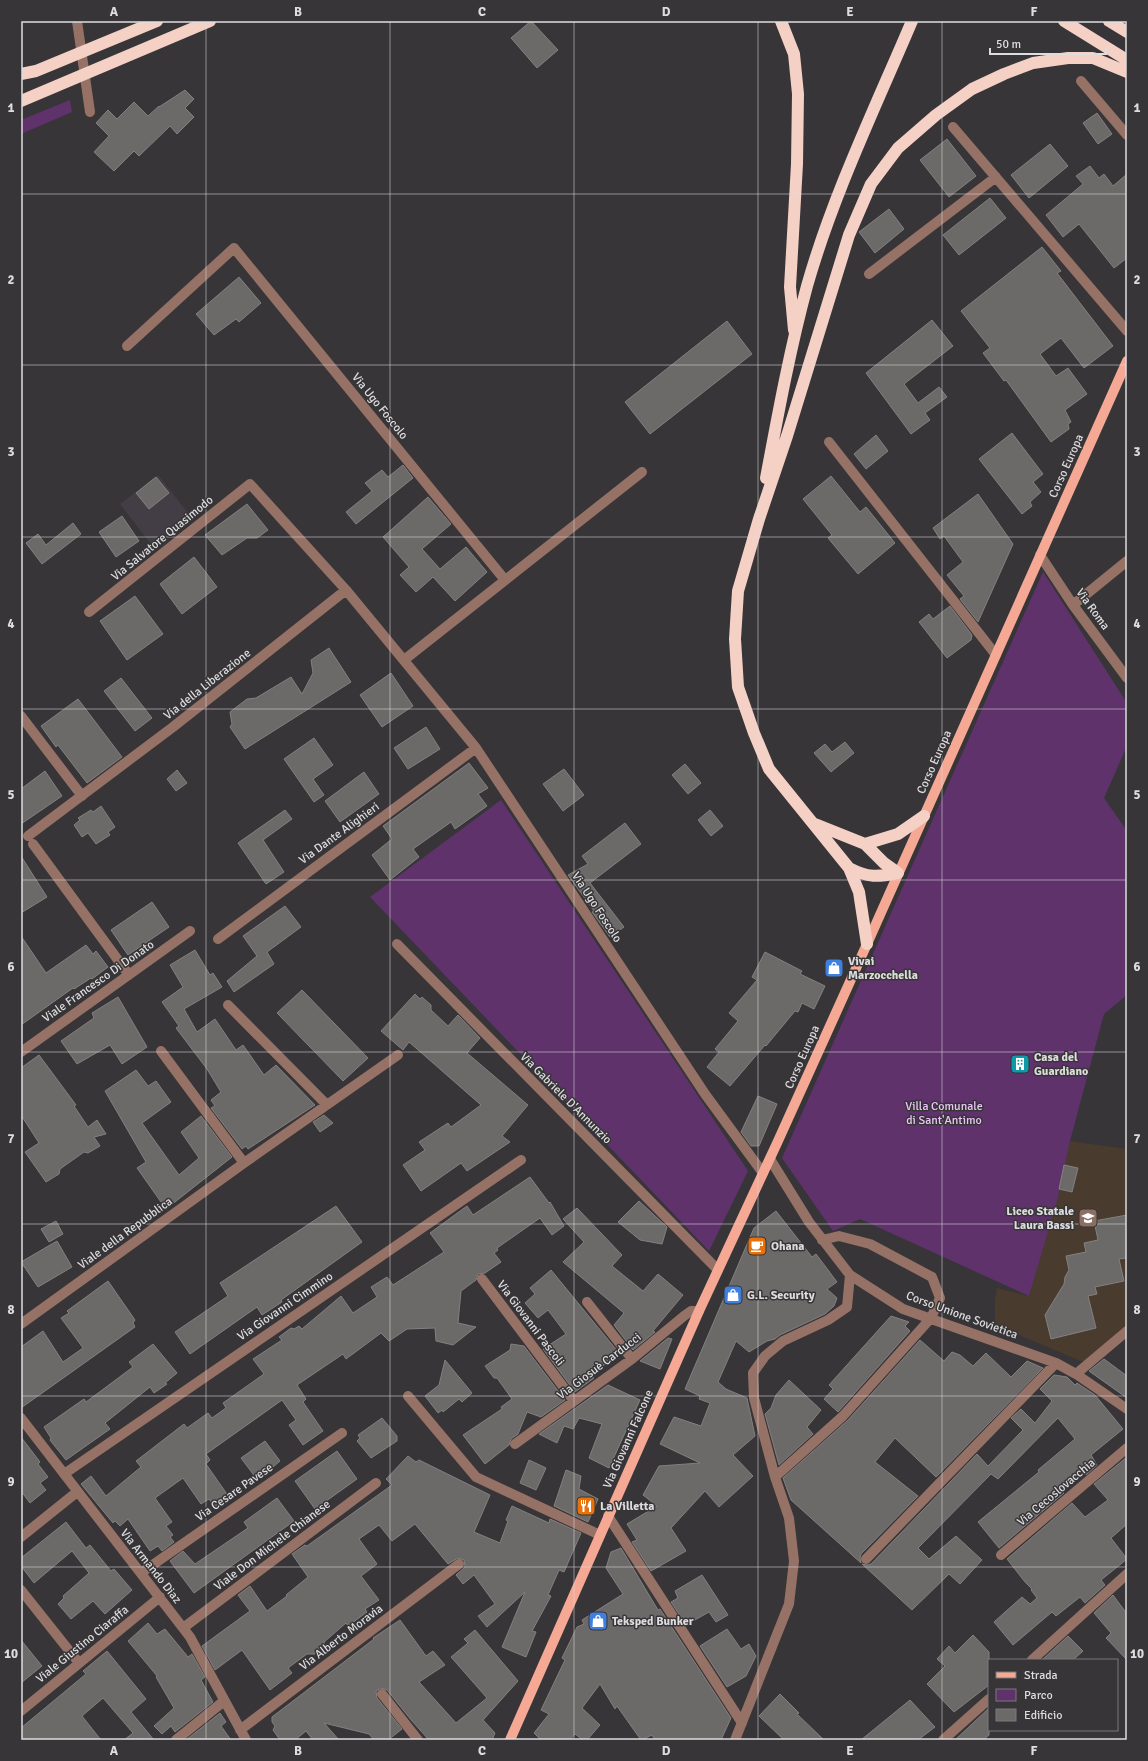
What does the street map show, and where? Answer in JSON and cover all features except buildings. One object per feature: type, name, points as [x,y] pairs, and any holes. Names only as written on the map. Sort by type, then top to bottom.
[{"type":"highway","points":[[21,75],[36,71],[158,21]]},
{"type":"highway","points":[[21,101],[210,21]]},
{"type":"highway","points":[[782,21],[794,54],[798,94],[797,164],[790,288],[795,337]]},
{"type":"highway","points":[[759,519],[795,337],[807,286],[830,218],[912,21]]},
{"type":"highway","points":[[1064,21],[1127,60]]},
{"type":"highway","points":[[1109,21],[1127,32]]},
{"type":"highway","points":[[867,944],[859,892],[849,868],[815,824],[790,797],[769,769],[754,733],[738,686],[735,639],[738,591],[759,519],[787,436],[849,235],[871,184],[898,148],[936,115],[972,89],[1004,74],[1033,63],[1068,58],[1093,58],[1127,72]]},
{"type":"highway","points":[[866,844],[898,834],[924,816]]},
{"type":"highway","points":[[815,824],[866,844],[884,863],[898,873]]},
{"type":"highway","points":[[849,868],[861,874],[878,877],[898,873]]},
{"type":"main road","name":"Corso Europa","points":[[763,1173],[867,944],[1127,361]]},
{"type":"main road","name":"Via Giovanni Falcone","points":[[510,1740],[699,1311],[763,1173]]},
{"type":"street","points":[[77,21],[90,112]]},
{"type":"street","points":[[1081,81],[1127,135]]},
{"type":"street","points":[[953,128],[1127,331]]},
{"type":"street","points":[[869,274],[996,177]]},
{"type":"street","name":"Via Ugo Foscolo","points":[[127,346],[234,248],[506,580]]},
{"type":"street","points":[[829,442],[996,655]]},
{"type":"street","points":[[404,660],[642,472]]},
{"type":"street","name":"Via Ugo Foscolo","points":[[250,484],[346,590],[476,748],[705,1094],[763,1173]]},
{"type":"street","name":"Via Salvatore Quasimodo","points":[[89,612],[250,484]]},
{"type":"street","name":"Via Roma","points":[[1040,555],[1073,605],[1127,677]]},
{"type":"street","points":[[1073,605],[1127,561]]},
{"type":"street","name":"Via della Liberazione","points":[[129,975],[31,840],[82,796],[173,727],[346,590]]},
{"type":"street","points":[[21,716],[82,796]]},
{"type":"street","name":"Via Dante Alighieri","points":[[218,939],[476,748]]},
{"type":"street","name":"Viale Francesco Di Donato","points":[[21,1052],[190,931]]},
{"type":"street","name":"Via Gabriele D'Annunzio","points":[[396,944],[718,1270]]},
{"type":"street","points":[[228,1005],[328,1105]]},
{"type":"street","points":[[161,1051],[244,1163]]},
{"type":"street","name":"Viale della Repubblica","points":[[22,1322],[398,1055]]},
{"type":"street","name":"Corso Unione Sovietica","points":[[770,1159],[809,1222],[850,1275],[903,1309],[1056,1363],[1076,1374],[1127,1409]]},
{"type":"street","name":"Via Giovanni Cimmino","points":[[64,1474],[521,1160]]},
{"type":"street","points":[[775,1477],[843,1416],[931,1318],[940,1298],[932,1277],[870,1244],[839,1236],[822,1240]]},
{"type":"street","points":[[735,1740],[789,1604],[794,1561],[789,1518],[775,1477],[754,1398],[753,1373],[765,1356],[783,1341],[828,1320],[847,1307],[850,1275]]},
{"type":"street","name":"Via Giovanni Pascoli","points":[[482,1280],[574,1401]]},
{"type":"street","points":[[587,1302],[632,1359]]},
{"type":"street","name":"Via Giosuè Carducci","points":[[515,1444],[632,1359],[688,1314],[694,1310],[699,1311]]},
{"type":"street","points":[[1076,1374],[1127,1331]]},
{"type":"street","points":[[866,1559],[1056,1363]]},
{"type":"street","points":[[408,1396],[476,1477],[600,1535]]},
{"type":"street","name":"Via Armando Diaz","points":[[21,1418],[183,1628],[246,1740]]},
{"type":"street","name":"Via Cesare Pavese","points":[[141,1573],[342,1433]]},
{"type":"street","name":"Via Cecoslovacchia","points":[[1001,1555],[1127,1448]]},
{"type":"street","name":"Viale Don Michele Chianese","points":[[183,1628],[376,1483]]},
{"type":"street","points":[[21,1538],[77,1492]]},
{"type":"street","points":[[608,1516],[742,1723]]},
{"type":"street","name":"Via Alberto Moravia","points":[[240,1730],[458,1564]]},
{"type":"street","points":[[1033,1659],[1127,1574]]},
{"type":"street","points":[[21,1590],[79,1663]]},
{"type":"street","name":"Viale Giustino Ciaraffa","points":[[21,1710],[160,1597]]},
{"type":"street","points":[[382,1694],[418,1740]]},
{"type":"street","points":[[943,1740],[988,1700]]},
{"type":"street","points":[[176,1740],[224,1701]]},
{"type":"shaded area","points":[[158,475],[192,518],[154,548],[120,504]]},
{"type":"shaded area","name":"Liceo Statale Laura Bassi","points":[[1070,1141],[1127,1149],[1127,1325],[1083,1362],[1014,1333],[995,1328],[995,1300],[997,1288],[1029,1296]]},
{"type":"green space","points":[[70,100],[72,112],[21,134],[21,120]]},
{"type":"green space","name":"Villa Comunale di Sant'Antimo","points":[[1043,572],[1127,703],[1127,746],[1104,798],[1127,831],[1127,995],[1104,1014],[1070,1141],[1057,1201],[1029,1296],[860,1219],[833,1231],[782,1158]]},
{"type":"green space","points":[[501,800],[748,1171],[709,1251],[370,897]]},
{"type":"place","name":"Vivai Marzocchella","points":[[834,968]]},
{"type":"place","name":"Casa del Guardiano","points":[[1020,1064]]},
{"type":"place","name":"Liceo Statale Laura Bassi","points":[[1088,1218]]},
{"type":"place","name":"Ohana","points":[[757,1246]]},
{"type":"place","name":"G.L. Security","points":[[733,1295]]},
{"type":"place","name":"La Villetta","points":[[586,1506]]},
{"type":"place","name":"Teksped Bunker","points":[[598,1621]]}]
